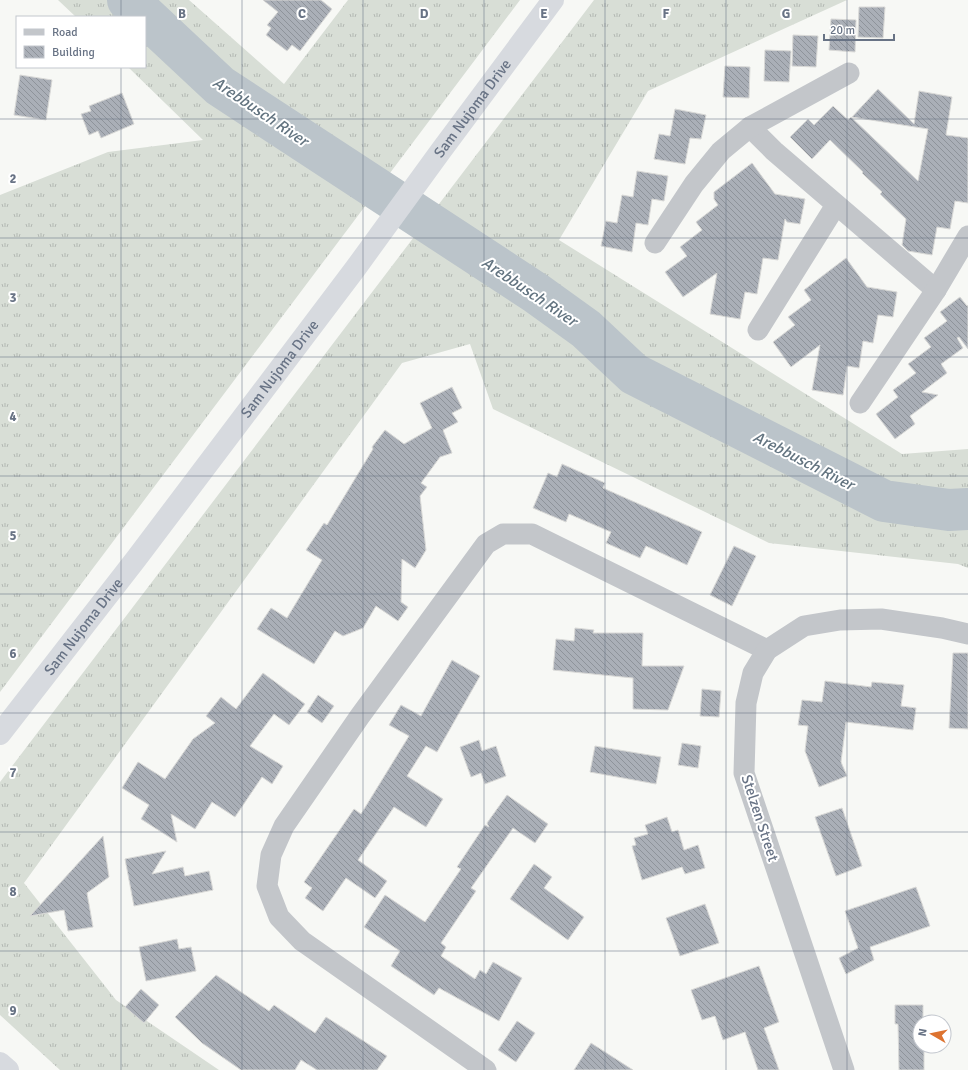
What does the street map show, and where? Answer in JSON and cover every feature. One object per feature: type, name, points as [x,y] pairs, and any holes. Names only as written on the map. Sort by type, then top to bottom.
[{"type":"highway","name":"Sam Nujoma Drive","points":[[0,734],[136,559],[355,269],[553,0]]},
{"type":"highway","points":[[0,1063],[8,1070]]},
{"type":"street","points":[[655,243],[694,184],[721,151],[750,127],[850,73]]},
{"type":"street","points":[[750,127],[774,151],[936,290]]},
{"type":"street","points":[[758,330],[836,205]]},
{"type":"street","points":[[860,403],[936,290],[968,236]]},
{"type":"street","points":[[486,1070],[302,941],[279,917],[267,886],[271,855],[284,826],[360,716],[486,544],[503,534],[532,534],[768,650]]},
{"type":"street","name":"Stelzen Street","points":[[844,1070],[744,773],[746,703],[753,673],[768,650],[804,626],[840,620],[881,619],[942,628],[968,634]]},
{"type":"green space","points":[[58,0],[189,0],[284,84],[348,0],[520,0],[0,692],[0,195],[108,152],[203,140],[129,68],[146,68],[146,16],[75,16]]},
{"type":"green space","points":[[594,0],[847,0],[648,91],[559,240],[902,454],[968,449],[968,568],[958,564],[769,543],[493,409],[470,344],[402,363],[24,883],[116,1000],[219,1070],[60,1070],[0,1015],[0,782]]},
{"type":"building","points":[[263,0],[321,0],[332,9],[300,51],[292,45],[287,51],[266,35],[271,28],[267,25],[278,12]]},
{"type":"building","points":[[859,7],[885,7],[883,38],[858,37]]},
{"type":"building","points":[[831,19],[856,20],[855,52],[829,50]]},
{"type":"building","points":[[793,35],[818,36],[816,67],[792,66]]},
{"type":"building","points":[[765,50],[791,51],[789,82],[764,81]]},
{"type":"building","points":[[725,66],[750,67],[749,98],[723,97]]},
{"type":"building","points":[[20,75],[52,80],[46,120],[14,115]]},
{"type":"building","points":[[878,89],[914,124],[919,91],[952,97],[946,135],[968,138],[968,203],[955,201],[950,229],[937,227],[932,255],[908,251],[902,245],[906,219],[880,194],[882,192],[862,173],[863,172],[830,140],[812,159],[790,137],[808,119],[814,125],[833,106],[848,120],[851,117],[918,181],[928,129],[852,117]]},
{"type":"building","points":[[122,93],[134,124],[101,138],[98,131],[89,135],[81,114],[91,111],[89,106]]},
{"type":"building","points":[[675,109],[706,115],[701,139],[690,138],[685,164],[654,159],[659,134],[670,136]]},
{"type":"building","points":[[752,163],[775,194],[805,199],[800,224],[787,222],[785,219],[778,260],[763,258],[757,294],[745,292],[740,319],[710,314],[717,273],[683,297],[665,272],[687,256],[680,247],[702,230],[696,222],[718,205],[714,199],[714,192]]},
{"type":"building","points":[[637,171],[668,176],[664,201],[652,199],[648,225],[636,223],[632,252],[601,246],[606,221],[617,223],[622,195],[633,197]]},
{"type":"building","points":[[846,258],[867,287],[897,292],[893,317],[878,315],[873,343],[863,341],[859,368],[847,366],[843,395],[812,390],[820,345],[791,367],[773,342],[795,325],[788,317],[811,300],[804,290]]},
{"type":"building","points":[[960,297],[967,306],[968,305],[968,349],[959,337],[957,338],[963,348],[941,364],[947,373],[922,392],[938,395],[910,416],[915,424],[895,439],[876,414],[898,397],[893,390],[916,373],[908,364],[931,347],[924,338],[947,321],[940,312]]},
{"type":"building","points":[[452,387],[462,408],[452,413],[458,422],[443,430],[452,453],[440,457],[421,483],[427,487],[420,496],[426,550],[415,568],[402,559],[401,602],[408,607],[398,621],[376,606],[363,628],[343,636],[335,631],[314,664],[257,629],[271,608],[287,618],[322,560],[306,550],[324,523],[327,525],[373,449],[372,447],[385,430],[404,444],[432,428],[420,403]]},
{"type":"building","points":[[562,464],[605,483],[603,488],[702,532],[687,565],[646,546],[640,558],[606,543],[611,532],[569,514],[566,522],[533,508],[548,473],[557,477]]},
{"type":"building","points":[[734,546],[756,556],[732,606],[710,595]]},
{"type":"building","points":[[575,628],[594,630],[593,633],[643,633],[642,666],[684,666],[668,710],[633,709],[633,678],[553,670],[556,639],[574,641]]},
{"type":"building","points":[[953,653],[968,653],[968,729],[949,728]]},
{"type":"building","points":[[452,660],[480,676],[437,752],[426,746],[407,776],[443,799],[426,827],[394,807],[358,860],[387,881],[375,898],[346,878],[323,911],[305,898],[312,888],[304,882],[354,809],[361,814],[409,736],[389,725],[401,705],[421,716]]},
{"type":"building","points":[[263,673],[305,704],[289,725],[274,714],[250,746],[283,766],[272,784],[262,777],[235,817],[212,802],[195,829],[171,814],[177,842],[141,819],[149,805],[122,788],[138,762],[165,779],[193,739],[215,723],[206,716],[221,697],[236,709]]},
{"type":"building","points":[[825,681],[871,687],[872,682],[904,685],[901,706],[916,708],[913,730],[846,722],[841,762],[847,776],[819,787],[805,751],[808,726],[798,725],[802,700],[822,702]]},
{"type":"building","points":[[702,689],[721,691],[719,717],[700,716]]},
{"type":"building","points":[[318,695],[334,706],[322,723],[307,712]]},
{"type":"building","points":[[479,740],[482,751],[496,746],[506,776],[485,784],[481,773],[471,777],[460,747]]},
{"type":"building","points":[[682,743],[701,746],[698,768],[678,765]]},
{"type":"building","points":[[595,746],[661,757],[656,784],[590,772]]},
{"type":"building","points":[[507,795],[548,824],[535,843],[513,828],[471,888],[476,891],[441,943],[446,947],[441,956],[475,979],[480,970],[486,974],[493,962],[522,978],[499,1021],[439,988],[434,995],[391,966],[400,951],[364,927],[385,895],[425,922],[461,869],[457,867],[485,825],[489,827],[487,823]]},
{"type":"building","points":[[842,808],[862,866],[836,876],[815,817]]},
{"type":"building","points":[[667,817],[672,832],[678,830],[684,850],[698,845],[705,868],[685,874],[682,867],[642,880],[632,846],[636,845],[634,838],[648,834],[645,825]]},
{"type":"building","points":[[103,836],[109,877],[87,893],[93,927],[68,931],[64,910],[30,916]]},
{"type":"building","points":[[166,851],[152,874],[183,867],[185,876],[209,871],[213,890],[134,906],[125,859]]},
{"type":"building","points":[[534,864],[552,877],[544,888],[584,917],[568,940],[510,899]]},
{"type":"building","points":[[916,887],[930,926],[870,947],[874,960],[846,974],[839,958],[858,948],[845,911]]},
{"type":"building","points":[[705,904],[719,943],[680,956],[666,918]]},
{"type":"building","points":[[177,939],[179,949],[191,947],[196,971],[146,981],[139,947]]},
{"type":"building","points":[[759,966],[779,1022],[764,1028],[779,1070],[758,1070],[745,1032],[723,1040],[715,1016],[702,1020],[691,990]]},
{"type":"building","points":[[216,975],[269,1011],[274,1005],[315,1033],[326,1017],[387,1056],[377,1070],[317,1070],[301,1060],[295,1070],[241,1070],[202,1043],[175,1017]]},
{"type":"building","points":[[141,989],[159,1005],[144,1023],[125,1007]]},
{"type":"building","points":[[895,1005],[923,1005],[923,1014],[912,1014],[912,1054],[924,1054],[924,1070],[899,1070],[898,1024],[895,1024]]},
{"type":"building","points":[[517,1021],[535,1033],[516,1062],[498,1050]]},
{"type":"building","points":[[591,1043],[633,1070],[574,1070]]},
{"type":"waterway","name":"Arebbusch River","points":[[128,0],[145,16]]},
{"type":"waterway","name":"Arebbusch River","points":[[146,17],[220,86],[536,293],[586,329],[634,374],[884,501],[949,510],[968,509]]}]
